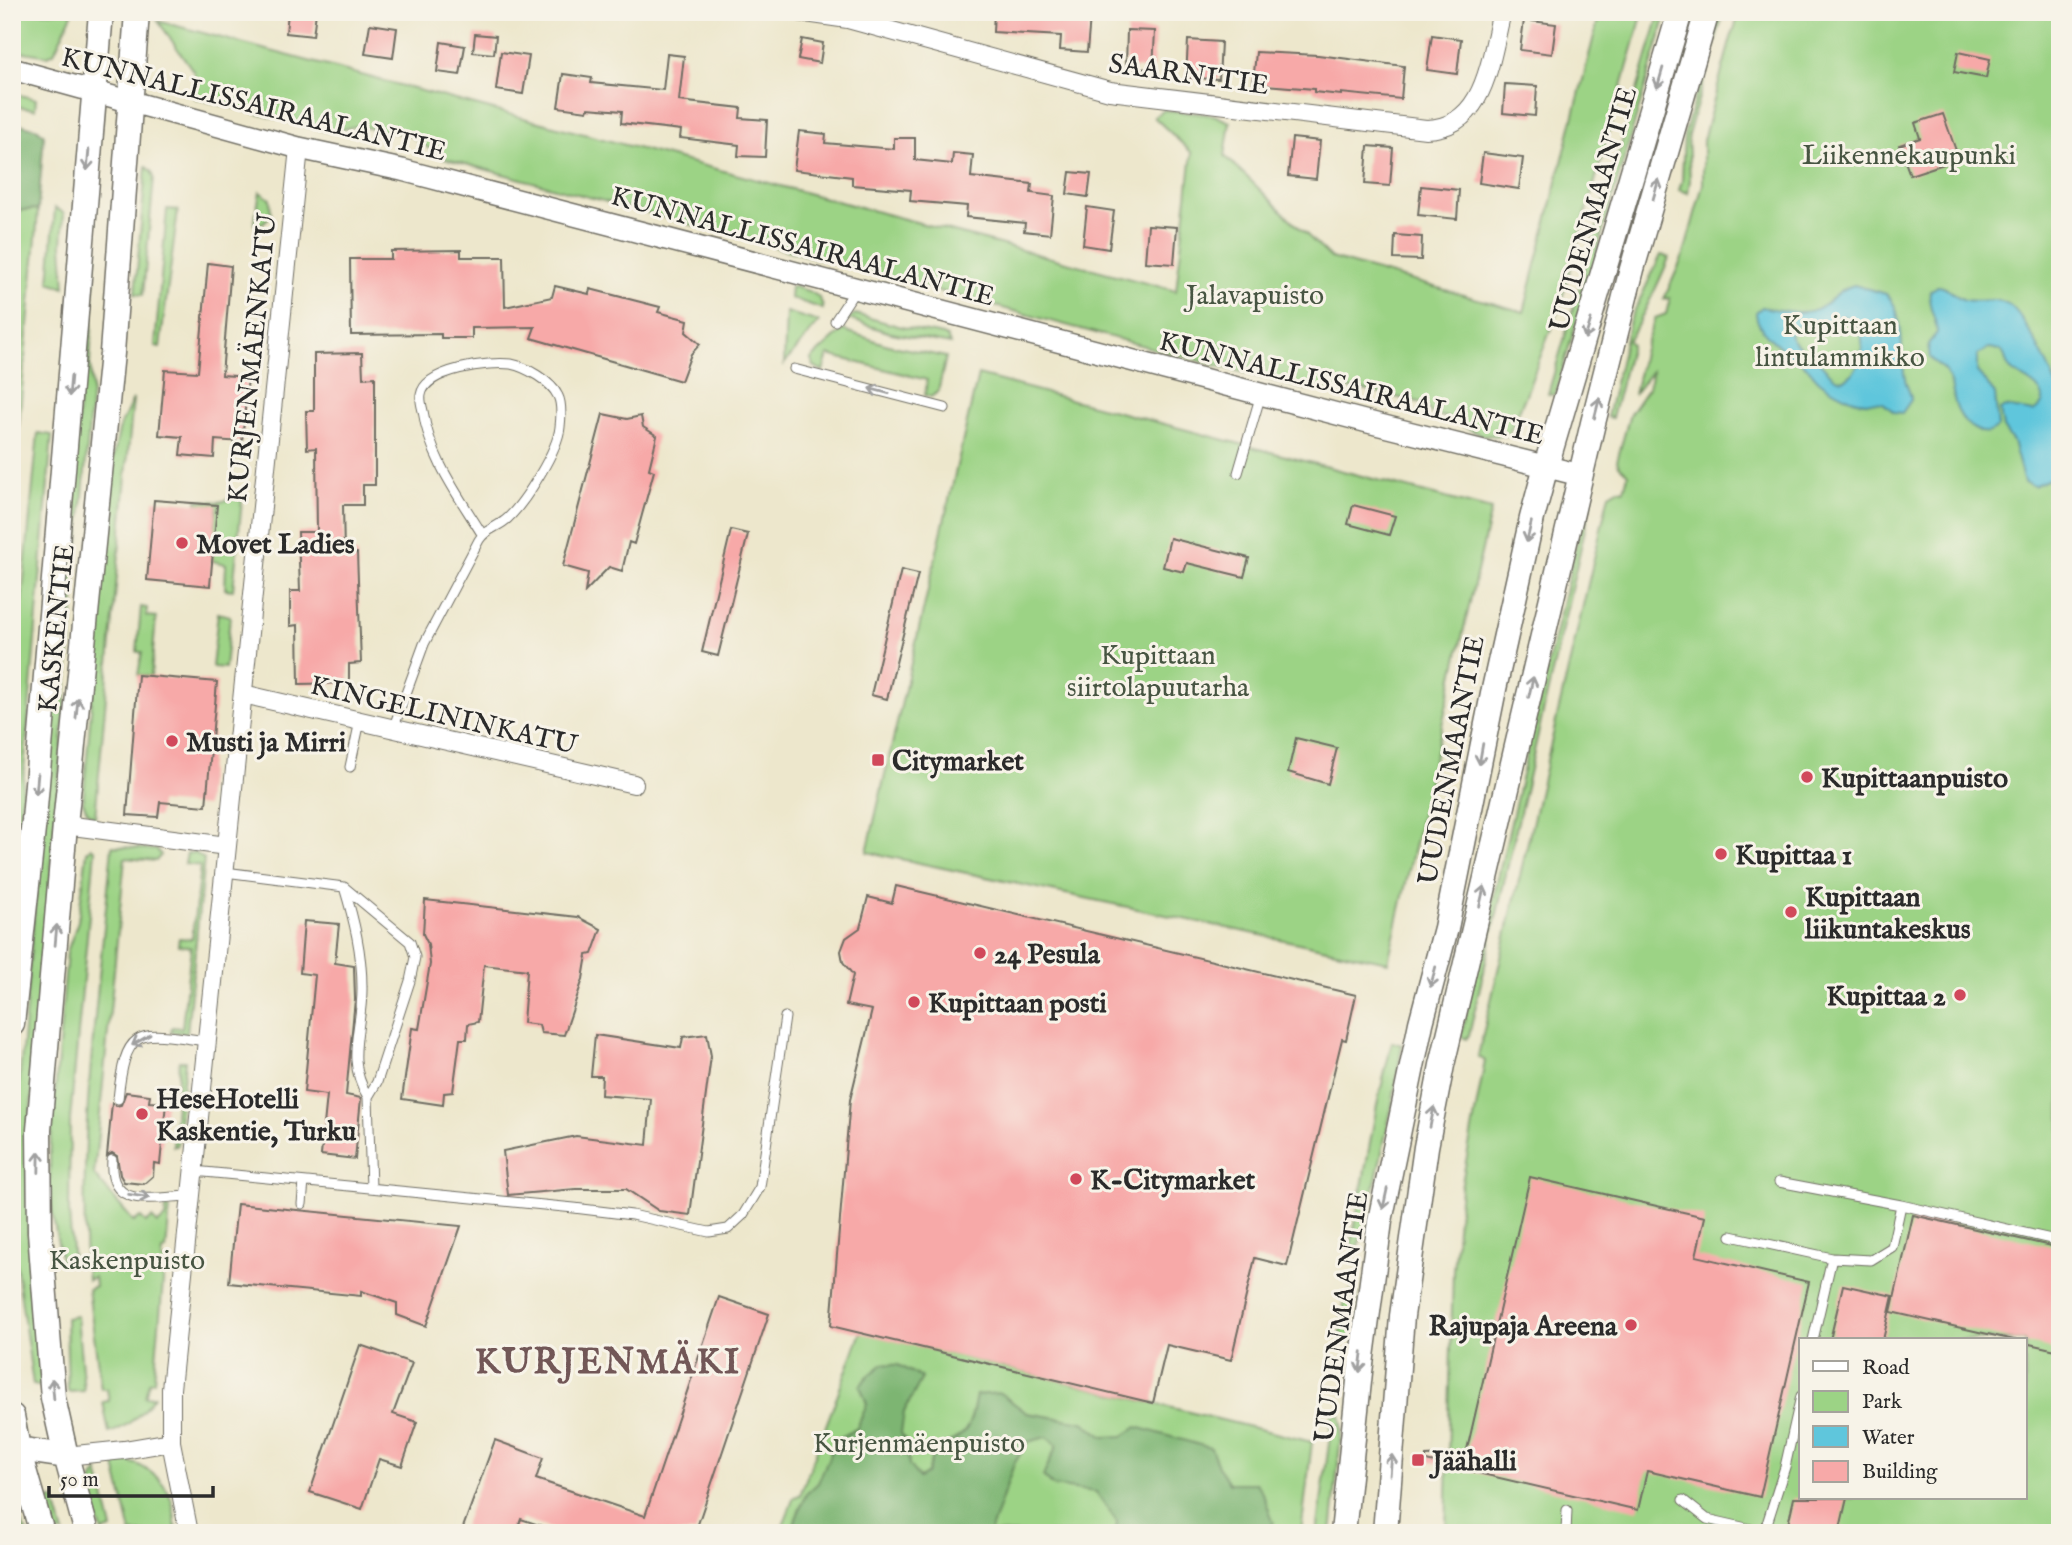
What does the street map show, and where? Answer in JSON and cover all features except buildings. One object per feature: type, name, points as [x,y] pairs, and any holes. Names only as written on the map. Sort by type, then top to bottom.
[{"type":"main road","name":"KASKENTIE","points":[[12,1024],[35,806],[101,12]]},
{"type":"main road","name":"KASKENTIE","points":[[86,1533],[65,1456],[53,1398],[38,1181],[39,1130],[65,825],[112,353],[137,12]]},
{"type":"main road","name":"UUDENMAANTIE","points":[[1343,1533],[1380,1221],[1421,1023],[1451,905],[1494,689],[1546,466],[1679,12]]},
{"type":"main road","name":"UUDENMAANTIE","points":[[1385,1533],[1402,1316],[1426,1147],[1442,1065],[1580,475],[1632,269],[1707,12]]},
{"type":"main road","points":[[12,1416],[15,1450],[42,1533]]},
{"type":"main road","points":[[15,1450],[65,1456]]},
{"type":"street","name":"SAARNITIE","points":[[799,12],[848,19],[1110,91],[1426,129],[1441,129],[1454,124],[1476,100],[1483,86],[1502,12]]},
{"type":"street","name":"KUNNALLISSAIRAALANTIE","points":[[12,69],[299,148],[402,170],[1580,475]]},
{"type":"street","name":"KURJENMÄENKATU","points":[[189,1533],[171,1442],[171,1389],[299,148]]},
{"type":"street","name":"KINGELININKATU","points":[[243,694],[634,784]]},
{"type":"street","points":[[65,825],[227,846]]},
{"type":"street","points":[[65,1456],[171,1442]]},
{"type":"lane","points":[[835,321],[857,287]]},
{"type":"lane","points":[[393,729],[424,644],[482,534],[504,522],[515,512],[554,452],[560,429],[559,397],[552,387],[537,376],[511,365],[480,365],[446,372],[432,379],[420,396],[434,452],[444,474],[482,534]]},
{"type":"lane","points":[[794,369],[945,408]]},
{"type":"lane","points":[[1238,472],[1261,394]]},
{"type":"lane","points":[[350,767],[360,721]]},
{"type":"lane","points":[[225,872],[344,887],[410,942],[415,957],[410,981],[377,1082],[368,1097]]},
{"type":"lane","points":[[344,887],[360,950],[362,989],[354,1052],[359,1082],[368,1097],[371,1188]]},
{"type":"lane","points":[[194,1171],[586,1209],[632,1215],[709,1232],[728,1229],[743,1215],[760,1187],[785,1017]]},
{"type":"lane","points":[[118,1099],[124,1058],[141,1038],[157,1034],[207,1041]]},
{"type":"lane","points":[[112,1160],[113,1182],[128,1195],[145,1198],[191,1196]]},
{"type":"lane","points":[[302,1204],[304,1182]]},
{"type":"lane","points":[[1779,1182],[1900,1205],[2060,1241]]},
{"type":"lane","points":[[1731,1236],[1832,1258],[1871,1260],[1892,1247],[1900,1205]]},
{"type":"lane","points":[[1813,1338],[1832,1258]]},
{"type":"lane","points":[[1683,1500],[1707,1519],[1764,1532],[1785,1466],[1799,1405]]},
{"type":"lane","points":[[1566,1533],[1567,1510]]},
{"type":"green space","points":[[12,12],[73,12],[54,53],[48,56],[12,50]]},
{"type":"green space","name":"Jalavapuisto","points":[[1600,12],[1643,12],[1560,305],[1508,436],[1481,435],[1445,417],[1432,414],[1423,403],[1358,389],[1308,390],[443,158],[409,135],[357,126],[330,132],[195,98],[194,72],[158,21],[1176,291],[1192,153],[1154,117],[1164,110],[1214,115],[1230,122],[1225,156],[1331,258],[1524,312]]},
{"type":"green space","points":[[1660,12],[1667,12],[1555,395],[1548,394]]},
{"type":"green space","points":[[1720,12],[1724,12],[1688,135],[1688,193],[1679,190],[1682,181],[1684,135]]},
{"type":"green space","name":"Kupittaanpuisto","points":[[1740,12],[2060,12],[2060,1533],[1446,1533],[1453,1270],[1461,1188],[1485,1061],[1478,1056],[1609,494],[1618,489],[1624,490],[1628,474],[1617,461],[1630,414],[1648,388],[1653,369],[1634,395],[1643,352],[1655,318],[1666,314],[1670,298],[1664,299],[1684,254],[1703,184],[1703,140]]},
{"type":"green space","points":[[12,93],[36,99],[35,109],[12,106]]},
{"type":"green space","points":[[12,122],[38,129],[44,135],[38,209],[12,211]]},
{"type":"green space","points":[[146,167],[154,177],[143,295],[135,294]]},
{"type":"green space","points":[[260,192],[270,199],[271,215],[263,223],[254,224]]},
{"type":"green space","points":[[55,208],[64,213],[62,245],[65,287],[49,282]]},
{"type":"green space","points":[[38,209],[36,238],[12,499],[12,211]]},
{"type":"green space","points":[[167,209],[178,210],[160,347],[155,346]]},
{"type":"green space","points":[[93,248],[96,249],[90,364],[92,389],[28,1142],[30,1265],[42,1387],[33,1385],[12,1233],[12,1165]]},
{"type":"green space","points":[[1661,255],[1669,257],[1628,340],[1631,345],[1612,418],[1607,417],[1630,320]]},
{"type":"green space","points":[[791,286],[816,295],[823,309],[790,298]]},
{"type":"green space","points":[[786,312],[819,322],[784,364]]},
{"type":"green space","points":[[855,314],[943,335],[950,344],[891,333],[848,319]]},
{"type":"green space","points":[[843,330],[888,345],[946,357],[938,392],[931,397],[925,395],[927,380],[828,355],[823,371],[814,366],[811,359]]},
{"type":"green space","name":"Kupittaan siirtolapuutarha","points":[[978,375],[1491,510],[1388,962],[867,852]]},
{"type":"green space","points":[[133,399],[95,818],[87,811],[83,802],[113,459],[120,426]]},
{"type":"green space","points":[[38,433],[52,435],[12,914],[12,704]]},
{"type":"green space","points":[[233,498],[242,500],[233,590],[225,589],[226,564],[212,561],[217,506],[197,504],[197,500],[220,502]]},
{"type":"green space","points":[[1586,502],[1591,503],[1466,1039],[1461,1036]]},
{"type":"green space","points":[[141,607],[147,608],[146,616],[156,617],[151,676],[138,675],[142,652],[137,652]]},
{"type":"green space","points":[[218,613],[230,616],[225,668],[212,667]]},
{"type":"green space","name":"Kaskenpuisto","points":[[112,846],[157,850],[161,855],[156,861],[125,858],[94,1175],[134,1222],[140,1217],[146,1223],[152,1218],[158,1224],[165,1218],[166,1207],[170,1208],[166,1250],[163,1251],[162,1260],[165,1260],[154,1381],[149,1382],[145,1397],[154,1396],[134,1419],[109,1433],[103,1402],[109,1401],[107,1389],[101,1389],[88,1289],[95,1286],[94,1277],[87,1280],[85,1171],[91,1063]]},
{"type":"green space","points":[[91,847],[95,850],[70,1120],[69,1212],[73,1264],[62,1265],[50,1201],[50,1153],[67,952],[78,921],[87,852]]},
{"type":"green space","points":[[187,853],[195,853],[204,859],[187,1033],[171,1032],[172,1027],[182,1028],[191,947],[178,945],[179,938],[192,939],[200,866],[185,864]]},
{"type":"green space","points":[[1392,1042],[1402,1045],[1393,1101],[1365,1231],[1357,1247],[1351,1246],[1377,1105]]},
{"type":"green space","points":[[179,1061],[185,1061],[177,1146],[173,1146]]},
{"type":"green space","points":[[1352,1290],[1358,1291],[1352,1335],[1347,1341],[1340,1334],[1345,1295]]},
{"type":"green space","points":[[77,1316],[84,1391],[68,1392],[66,1318]]},
{"type":"green space","name":"Kurjenmäenpuisto","points":[[861,1332],[1312,1442],[1301,1533],[780,1533],[794,1497],[800,1495]]},
{"type":"green space","points":[[883,1364],[898,1365],[922,1378],[904,1412],[901,1433],[908,1445],[909,1465],[919,1478],[927,1473],[935,1447],[955,1439],[966,1429],[976,1395],[1000,1393],[1027,1413],[1083,1422],[1104,1437],[1123,1436],[1137,1427],[1211,1448],[1229,1483],[1256,1483],[1274,1522],[1266,1533],[1116,1533],[1117,1522],[1096,1492],[1053,1486],[1043,1476],[1057,1445],[1046,1437],[1028,1442],[1014,1464],[990,1533],[790,1533],[806,1494],[818,1483],[836,1440],[857,1428],[867,1404],[860,1386]]},
{"type":"green space","points":[[1333,1413],[1340,1415],[1342,1424],[1332,1524],[1330,1533],[1317,1533]]},
{"type":"green space","points":[[114,1461],[143,1467],[163,1484],[172,1503],[176,1533],[131,1533]]},
{"type":"green space","points":[[98,1471],[112,1529],[102,1532],[91,1492],[91,1485]]},
{"type":"green space","points":[[54,1499],[64,1533],[56,1533],[46,1501]]},
{"type":"green space","points":[[12,1506],[27,1533],[12,1533]]},
{"type":"water","points":[[1854,285],[1886,294],[1897,311],[1905,379],[1911,400],[1902,413],[1894,412],[1883,403],[1851,399],[1825,385],[1807,367],[1767,336],[1757,320],[1756,312],[1762,307],[1793,312],[1809,311],[1822,306]],"holes":[[[1840,316],[1851,319],[1859,327],[1862,350],[1854,372],[1847,378],[1839,379],[1833,376],[1798,345],[1790,334],[1802,324],[1829,322]]]},
{"type":"water","points":[[1937,286],[1965,300],[1993,300],[2008,304],[2022,320],[2046,362],[2060,398],[2060,474],[2034,486],[2024,482],[2013,442],[2003,428],[2000,410],[2005,407],[2033,412],[2041,405],[2043,398],[2035,386],[2010,369],[2000,351],[1988,348],[1977,356],[1977,372],[1995,394],[1998,427],[1992,431],[1981,432],[1970,426],[1961,416],[1949,378],[1930,358],[1928,344],[1937,333],[1930,304],[1930,291]]},
{"type":"place","name":"Movet Ladies","points":[[182,543]]},
{"type":"place","name":"Musti ja Mirri","points":[[172,741]]},
{"type":"place","name":"Citymarket","points":[[878,760]]},
{"type":"place","name":"Kupittaanpuisto","points":[[1807,777]]},
{"type":"place","name":"Kupittaa 1","points":[[1721,854]]},
{"type":"place","name":"Kupittaan liikuntakeskus","points":[[1791,912]]},
{"type":"place","name":"24 Pesula","points":[[980,953]]},
{"type":"place","name":"Kupittaa 2","points":[[1960,995]]},
{"type":"place","name":"Kupittaan posti","points":[[914,1002]]},
{"type":"place","name":"HeseHotelli Kaskentie, Turku","points":[[142,1114]]},
{"type":"place","name":"K-Citymarket","points":[[1076,1179]]},
{"type":"place","name":"Rajupaja Areena","points":[[1631,1325]]},
{"type":"place","name":"Jäähalli","points":[[1418,1460]]},
{"type":"district","name":"KURJENMÄKI","points":[[608,1361]]},
{"type":"park label","name":"Liikennekaupunki","points":[[1909,154]]},
{"type":"park label","name":"Kupittaan lintulammikko","points":[[1840,340]]}]
